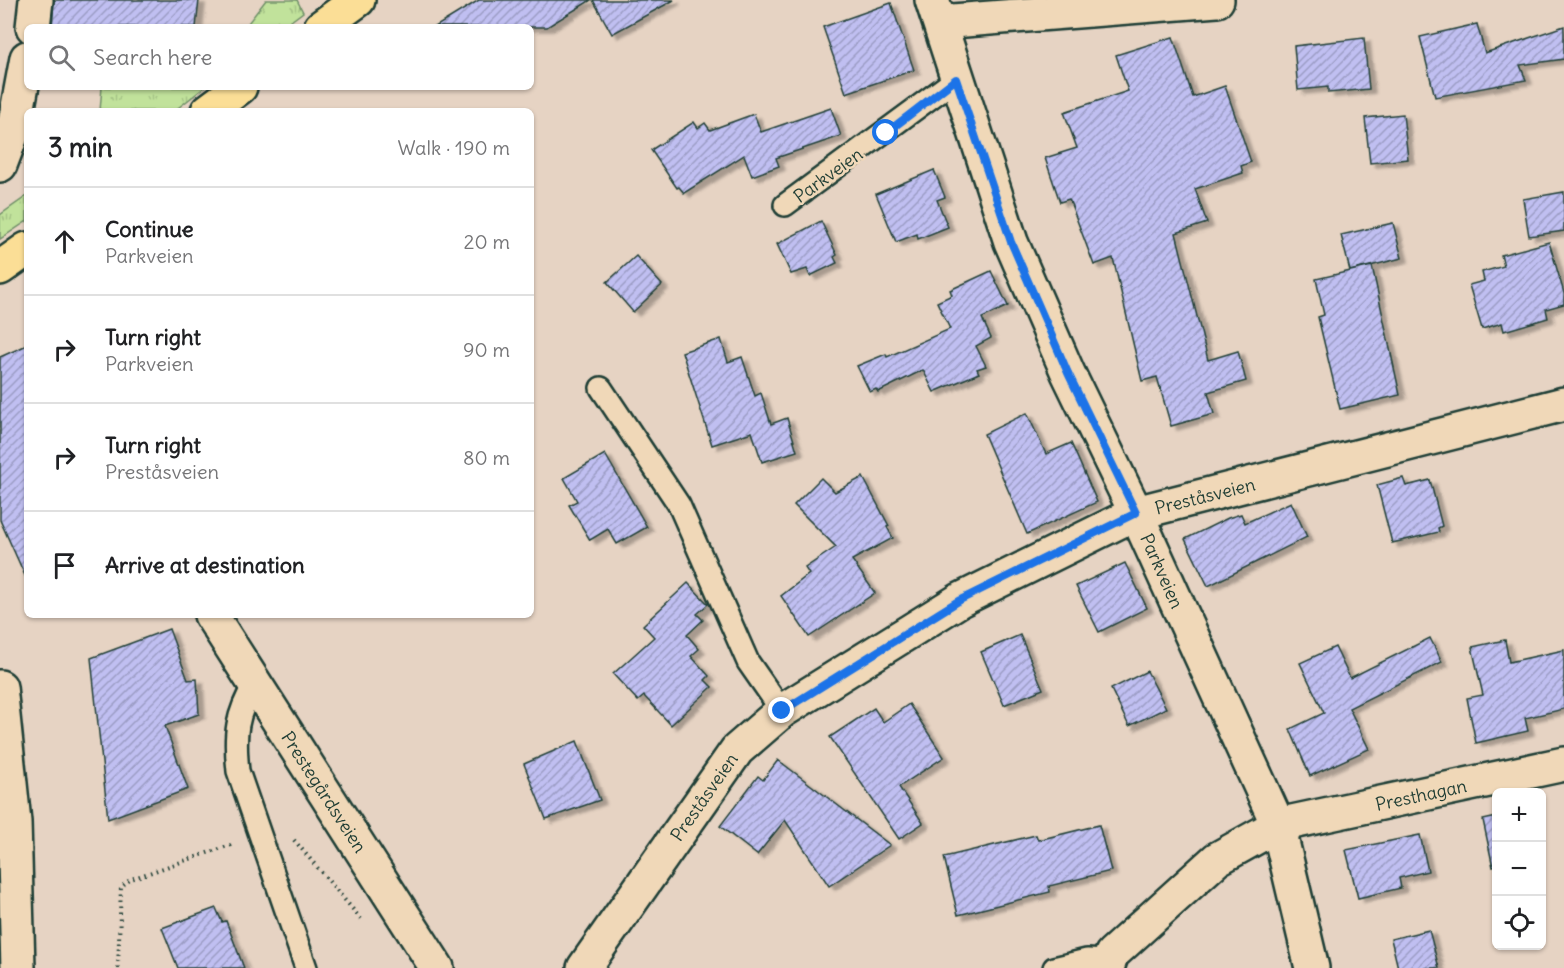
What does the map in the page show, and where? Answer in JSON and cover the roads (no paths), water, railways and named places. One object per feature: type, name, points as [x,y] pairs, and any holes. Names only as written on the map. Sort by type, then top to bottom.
[{"type":"main road","points":[[325,24],[358,0]]},
{"type":"main road","points":[[212,108],[236,90]]},
{"type":"street","points":[[33,24],[36,0]]},
{"type":"street","points":[[936,11],[1217,0]]},
{"type":"street","name":"Parkveien","points":[[936,11],[956,79],[1011,242],[1068,373],[1136,513],[1278,825],[1312,968]]},
{"type":"street","points":[[0,165],[14,129],[24,74]]},
{"type":"street","name":"Preståsveien","points":[[584,968],[737,750],[782,711],[960,600],[1136,513],[1564,404]]},
{"type":"street","name":"Prestegårdsveien","points":[[213,618],[437,968]]},
{"type":"street","points":[[0,687],[14,822],[18,968]]},
{"type":"street","name":"Presthagan","points":[[1107,965],[1121,945],[1217,859],[1278,825],[1564,764]]},
{"type":"lane","name":"Parkveien","points":[[785,205],[956,79]]},
{"type":"lane","points":[[601,388],[679,505],[748,662],[782,711]]},
{"type":"lane","points":[[255,683],[241,706],[235,743],[238,771],[306,968]]},
{"type":"lane","points":[[1054,968],[1087,960],[1107,965]]}]
